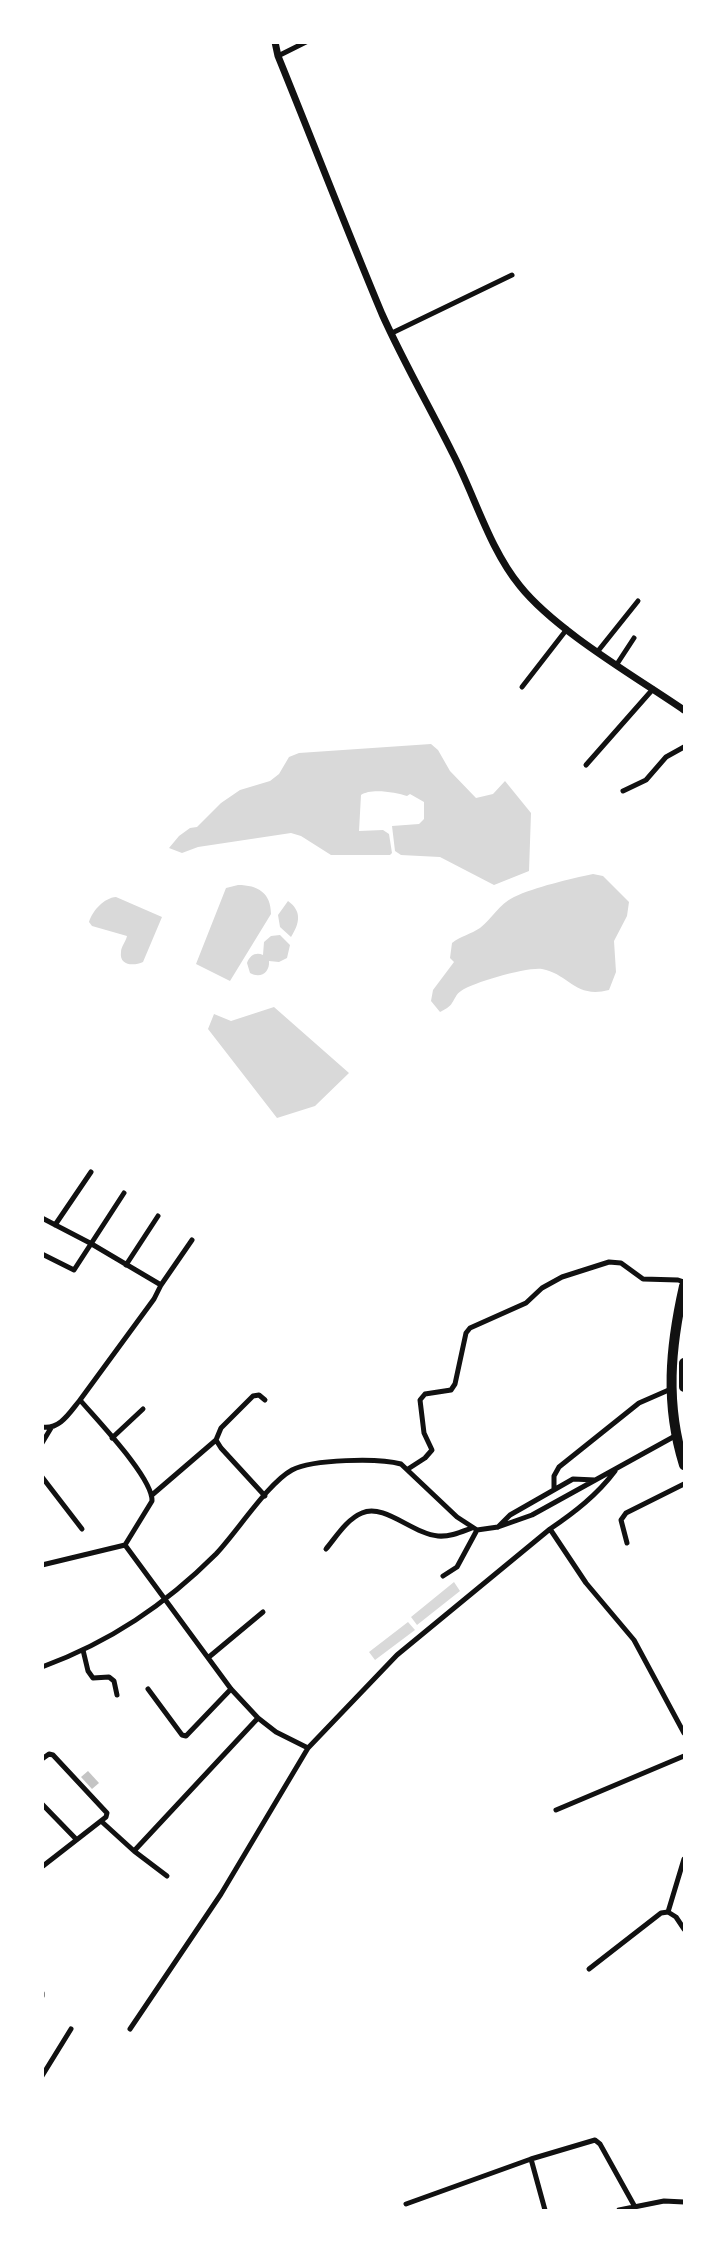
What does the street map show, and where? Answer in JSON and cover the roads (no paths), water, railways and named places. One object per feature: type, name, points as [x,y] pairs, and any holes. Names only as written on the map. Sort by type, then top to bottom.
[{"type":"highway","points":[[684,1286],[674,1341],[671,1390],[675,1436],[684,1465]]},
{"type":"highway","points":[[684,1363],[684,1387]]},
{"type":"street","points":[[275,42],[278,56],[392,333],[426,404],[452,452],[485,521],[499,556],[521,588],[567,629],[684,710]]},
{"type":"street","points":[[278,56],[306,42]]},
{"type":"street","points":[[392,333],[512,275]]},
{"type":"street","points":[[598,651],[638,601]]},
{"type":"street","points":[[522,687],[567,629]]},
{"type":"street","points":[[616,664],[634,638]]},
{"type":"street","points":[[586,765],[653,689]]},
{"type":"street","points":[[622,791],[641,783],[666,757],[684,747]]},
{"type":"street","points":[[55,1225],[91,1172]]},
{"type":"street","points":[[42,1254],[73,1270],[124,1193]]},
{"type":"street","points":[[126,1265],[158,1216]]},
{"type":"street","points":[[42,1218],[90,1243],[161,1285]]},
{"type":"street","points":[[42,1443],[51,1428],[58,1424],[80,1400],[154,1298],[192,1240]]},
{"type":"street","points":[[408,1469],[426,1458],[432,1450],[424,1433],[420,1400],[425,1394],[452,1390],[466,1333],[470,1328],[526,1303],[542,1288],[562,1277],[609,1262],[622,1263],[644,1278],[684,1282]]},
{"type":"street","points":[[554,1489],[554,1476],[559,1467],[640,1403],[671,1390]]},
{"type":"street","points":[[152,1495],[216,1440],[221,1428],[253,1396],[259,1395],[265,1400]]},
{"type":"street","points":[[42,1564],[125,1545],[150,1508],[152,1495],[149,1486],[80,1400]]},
{"type":"street","points":[[112,1438],[143,1409]]},
{"type":"street","points":[[42,1427],[51,1428]]},
{"type":"street","points":[[326,1548],[350,1521],[367,1511],[382,1512],[418,1531],[437,1536],[452,1535],[474,1529],[498,1527],[532,1515],[675,1436]]},
{"type":"street","points":[[216,1440],[221,1448],[265,1496]]},
{"type":"street","points":[[42,1667],[83,1650],[131,1625],[166,1600],[216,1553],[280,1480],[303,1465],[327,1460],[393,1463],[408,1469],[450,1511],[474,1529]]},
{"type":"street","points":[[130,2029],[222,1894],[308,1748],[397,1655],[601,1489],[617,1469]]},
{"type":"street","points":[[42,1477],[82,1529]]},
{"type":"street","points":[[498,1527],[510,1515],[573,1479],[596,1480]]},
{"type":"street","points":[[627,1543],[621,1520],[626,1513],[684,1484]]},
{"type":"street","points":[[442,1576],[457,1566],[474,1529]]},
{"type":"street","points":[[550,1529],[586,1583],[634,1640],[647,1661],[684,1733]]},
{"type":"street","points":[[125,1545],[230,1688],[258,1718],[276,1732],[308,1748]]},
{"type":"street","points":[[208,1657],[263,1612]]},
{"type":"street","points":[[83,1650],[88,1671],[92,1678],[109,1677],[114,1681],[116,1694]]},
{"type":"street","points":[[148,1689],[182,1735],[186,1736],[230,1688]]},
{"type":"street","points":[[134,1851],[258,1718]]},
{"type":"street","points":[[42,1759],[49,1754],[53,1755],[75,1776],[107,1812],[106,1817],[43,1866]]},
{"type":"street","points":[[556,1810],[684,1756]]},
{"type":"street","points":[[42,1804],[76,1839]]},
{"type":"street","points":[[101,1821],[134,1851],[167,1876]]},
{"type":"street","points":[[668,1912],[684,1859]]},
{"type":"street","points":[[589,1969],[640,1932],[661,1913],[668,1912],[676,1917],[684,1929]]},
{"type":"street","points":[[42,2076],[71,2029]]},
{"type":"street","points":[[406,2204],[531,2159],[596,2141],[635,2207]]},
{"type":"street","points":[[531,2159],[545,2210]]},
{"type":"street","points":[[619,2210],[664,2202],[684,2202]]}]
